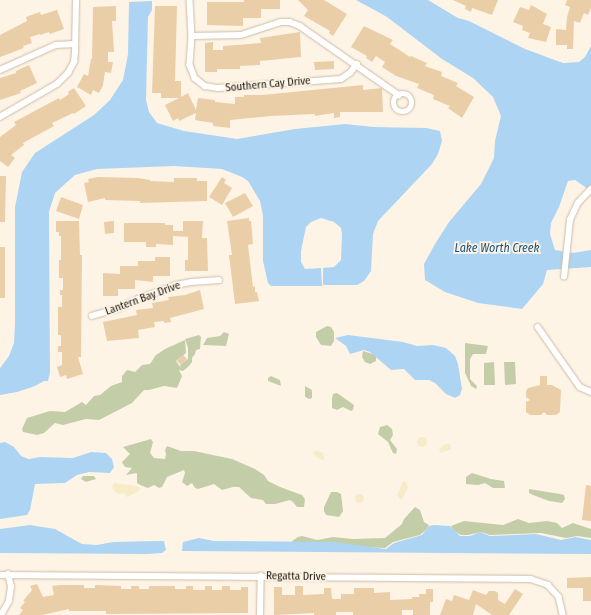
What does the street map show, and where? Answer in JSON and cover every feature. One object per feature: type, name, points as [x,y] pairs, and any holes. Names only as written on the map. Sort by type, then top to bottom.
[{"type":"street","points":[[0,117],[57,84],[68,74],[74,62],[76,0]]},
{"type":"street","name":"Southern Cay Drive","points":[[190,0],[192,36],[190,65],[194,78],[205,86],[218,88],[341,79],[350,73],[357,64]]},
{"type":"street","points":[[192,36],[241,35],[281,22],[290,22],[300,26],[357,64],[399,95]]},
{"type":"street","points":[[0,70],[56,45],[75,44]]},
{"type":"street","points":[[564,277],[567,242],[572,214],[578,203],[591,189]]},
{"type":"street","name":"Lantern Bay Drive","points":[[92,316],[117,309],[145,296],[176,285],[219,280]]},
{"type":"street","points":[[538,327],[580,387],[591,392]]},
{"type":"street","points":[[1,615],[9,600],[11,587],[8,574]]},
{"type":"street","name":"Regatta Drive","points":[[0,575],[531,579],[548,586],[559,597],[564,615]]},
{"type":"street","points":[[260,615],[261,576]]},
{"type":"green space","points":[[327,326],[331,327],[334,332],[334,341],[331,346],[321,345],[316,337],[316,332]]},
{"type":"green space","points":[[224,332],[229,334],[226,346],[203,345],[207,338],[220,336]]},
{"type":"green space","points":[[199,335],[201,337],[200,349],[196,350],[189,366],[183,371],[179,370],[182,376],[177,388],[164,386],[144,390],[132,403],[99,420],[86,419],[63,425],[55,423],[44,433],[37,435],[23,432],[22,429],[27,418],[50,411],[65,412],[82,402],[86,405],[94,396],[100,395],[111,386],[122,382],[122,376],[127,370],[135,372],[142,365],[150,364],[156,355],[165,349],[185,340],[186,353],[176,361],[181,368],[180,365],[188,359],[188,348],[185,339]]},
{"type":"green space","points":[[465,343],[488,346],[486,354],[473,354],[470,359],[470,379],[477,386],[476,389],[471,386],[465,373]]},
{"type":"green space","points":[[363,351],[376,356],[376,361],[370,364],[365,362],[362,357]]},
{"type":"green space","points":[[494,362],[495,385],[484,385],[484,363]]},
{"type":"green space","points":[[504,362],[515,362],[516,384],[505,385]]},
{"type":"green space","points":[[271,376],[280,380],[281,386],[268,381],[268,378]]},
{"type":"green space","points":[[305,386],[312,390],[312,398],[309,399],[305,397]]},
{"type":"green space","points":[[337,393],[354,405],[353,410],[351,411],[343,407],[337,410],[332,408],[333,394]]},
{"type":"green space","points":[[387,425],[392,429],[393,435],[390,440],[397,449],[396,454],[393,453],[388,442],[378,434],[380,427]]},
{"type":"green space","points":[[151,439],[153,442],[150,453],[154,458],[165,459],[165,450],[167,446],[181,451],[194,451],[232,459],[255,469],[264,475],[268,481],[302,495],[305,499],[304,507],[297,507],[290,500],[275,504],[266,504],[263,500],[251,498],[239,487],[222,490],[214,484],[198,489],[195,488],[192,483],[187,486],[182,482],[185,473],[184,470],[167,477],[162,487],[159,488],[154,485],[148,488],[140,485],[137,483],[137,473],[126,475],[132,468],[125,467],[122,462],[130,454],[123,447]]},
{"type":"green space","points":[[472,473],[491,479],[504,481],[505,488],[493,488],[485,483],[478,485],[466,484],[466,477]]},
{"type":"green space","points":[[83,476],[94,476],[96,479],[86,482],[81,479]]},
{"type":"green space","points":[[529,489],[564,495],[565,499],[562,503],[549,501],[529,493]]},
{"type":"green space","points":[[331,492],[341,494],[343,511],[339,517],[326,515],[324,511],[324,507]]},
{"type":"green space","points":[[415,507],[420,510],[424,522],[429,525],[426,530],[420,535],[393,542],[385,548],[296,544],[292,541],[302,536],[317,540],[333,537],[353,539],[385,538],[402,524],[404,519]]},
{"type":"green space","points":[[518,519],[529,523],[547,521],[557,523],[562,528],[573,523],[591,529],[591,538],[577,536],[566,538],[541,533],[490,535],[481,532],[461,535],[454,531],[451,526],[464,521],[503,525]]},
{"type":"sand","points":[[420,437],[424,437],[427,442],[424,447],[420,447],[417,444],[417,440]]},
{"type":"sand","points":[[445,444],[450,444],[451,449],[441,453],[439,449]]},
{"type":"sand","points":[[316,450],[323,453],[325,459],[322,460],[316,457],[313,453]]},
{"type":"sand","points":[[403,481],[406,482],[408,487],[403,498],[400,499],[397,495]]},
{"type":"sand","points":[[114,483],[137,486],[140,488],[139,491],[127,497],[124,493],[119,494],[115,492],[112,486]]},
{"type":"sand","points":[[359,493],[364,498],[359,503],[354,498]]},
{"type":"water","name":"Lake Worth Creek","points":[[356,0],[428,0],[458,18],[469,21],[525,49],[563,63],[579,62],[585,57],[591,46],[591,191],[575,180],[568,181],[559,207],[551,223],[550,234],[555,250],[573,253],[591,250],[591,267],[547,270],[543,284],[522,309],[478,303],[445,292],[425,280],[424,264],[435,244],[449,222],[481,184],[494,158],[495,141],[501,116],[493,97],[473,78],[442,59],[387,17]]},
{"type":"water","points":[[152,1],[152,10],[148,17],[146,100],[149,112],[157,123],[184,131],[237,139],[295,129],[345,124],[374,127],[426,128],[440,131],[442,141],[438,154],[432,164],[378,221],[373,234],[371,271],[364,281],[357,285],[323,285],[323,268],[334,267],[341,260],[342,234],[341,228],[334,222],[321,218],[311,222],[306,227],[301,251],[301,262],[305,269],[321,268],[322,286],[271,286],[268,283],[263,261],[263,216],[260,201],[248,181],[222,169],[174,166],[97,169],[75,175],[55,193],[49,212],[50,373],[48,381],[44,381],[35,386],[17,392],[0,395],[0,368],[9,356],[14,343],[15,207],[22,172],[35,153],[94,115],[110,100],[123,80],[128,54],[129,2]]},
{"type":"water","points":[[348,335],[403,342],[417,346],[433,345],[446,348],[455,356],[458,364],[462,389],[460,395],[455,398],[446,394],[435,383],[429,380],[415,380],[404,369],[391,370],[370,352],[364,350],[350,354],[346,346],[335,338]]},
{"type":"water","points":[[5,442],[14,447],[21,456],[29,459],[40,457],[73,458],[91,452],[106,453],[112,459],[114,467],[110,473],[89,472],[77,475],[65,483],[35,484],[30,510],[27,515],[0,519],[0,443]]},
{"type":"water","points":[[30,525],[55,529],[82,544],[97,545],[113,542],[164,541],[166,550],[162,553],[147,554],[0,553],[0,529]]},
{"type":"water","points":[[429,526],[450,526],[460,536],[470,536],[480,532],[490,536],[536,534],[561,540],[575,537],[591,540],[591,554],[182,551],[183,542],[199,538],[214,541],[334,542],[386,549],[394,543],[422,535]]},
{"type":"building","points":[[244,0],[280,0],[280,9],[261,9],[261,18],[243,18],[243,26],[207,25],[207,2],[244,2]]},
{"type":"building","points":[[298,0],[324,0],[347,14],[333,36],[329,33],[330,31],[304,16],[308,10]]},
{"type":"building","points":[[453,0],[498,0],[492,15],[472,8],[471,12],[465,9],[466,6]]},
{"type":"building","points":[[567,0],[591,0],[591,8],[588,15],[584,13],[580,23],[574,21],[573,49],[567,49],[567,45],[556,45],[556,29],[566,30],[567,17],[570,7],[565,5]]},
{"type":"building","points":[[531,5],[547,14],[543,24],[551,27],[546,42],[528,38],[530,33],[522,30],[523,26],[513,22],[520,7],[529,10]]},
{"type":"building","points":[[116,6],[116,21],[112,21],[114,52],[108,52],[108,62],[113,62],[111,73],[105,72],[103,85],[99,93],[93,90],[91,95],[77,87],[84,74],[88,76],[92,59],[93,7]]},
{"type":"building","points":[[155,6],[177,6],[175,81],[181,81],[181,97],[188,93],[196,110],[198,98],[215,100],[215,102],[235,104],[235,97],[244,97],[244,95],[262,95],[363,85],[363,90],[382,88],[383,112],[340,112],[340,117],[334,118],[334,113],[315,116],[315,114],[271,116],[230,120],[230,128],[213,126],[213,123],[195,120],[196,113],[179,121],[178,118],[173,121],[165,105],[179,98],[161,98],[161,93],[152,93]]},
{"type":"building","points":[[57,10],[64,29],[50,34],[49,32],[30,37],[32,43],[23,46],[24,48],[0,57],[0,35],[27,21],[26,17],[40,12],[41,15]]},
{"type":"building","points":[[364,26],[393,40],[390,44],[410,57],[411,56],[427,63],[425,66],[442,72],[441,76],[458,83],[456,86],[474,97],[462,118],[448,108],[450,106],[433,99],[434,95],[417,88],[419,84],[396,76],[382,67],[385,62],[376,56],[372,62],[366,58],[367,56],[351,47]]},
{"type":"building","points":[[300,32],[301,57],[260,61],[260,65],[240,66],[240,69],[217,69],[217,72],[205,72],[205,43],[213,42],[213,50],[223,50],[223,46],[261,43],[260,38]]},
{"type":"building","points":[[334,61],[334,69],[315,70],[314,62]]},
{"type":"building","points":[[29,65],[37,83],[20,91],[21,93],[0,100],[0,78],[16,73],[16,71]]},
{"type":"building","points":[[74,88],[86,106],[74,114],[73,113],[52,123],[54,126],[23,143],[24,145],[11,155],[15,158],[8,167],[0,161],[0,137],[16,125],[14,122],[59,98],[60,100],[69,94],[68,92]]},
{"type":"building","points":[[0,176],[6,176],[5,222],[0,222]]},
{"type":"building","points":[[98,177],[138,178],[150,181],[174,182],[174,178],[197,178],[197,181],[207,181],[207,201],[140,203],[140,201],[105,200],[105,198],[88,202],[84,183],[89,182],[88,179]]},
{"type":"building","points":[[222,177],[226,180],[224,183],[232,188],[222,205],[209,197]]},
{"type":"building","points":[[245,193],[253,206],[233,217],[225,203]]},
{"type":"building","points":[[61,197],[83,205],[79,219],[56,211]]},
{"type":"building","points":[[249,218],[249,221],[251,221],[253,244],[248,245],[253,287],[255,286],[255,292],[257,292],[259,301],[235,304],[229,255],[232,255],[227,221]]},
{"type":"building","points":[[56,221],[79,221],[80,255],[82,255],[81,357],[78,357],[83,374],[67,379],[66,375],[60,377],[57,367],[62,365],[62,352],[58,352],[58,346],[61,346],[61,335],[58,335],[58,307],[62,307],[62,295],[60,295],[60,290],[63,290],[63,278],[59,278],[61,236],[59,236],[59,232],[56,232]]},
{"type":"building","points":[[114,221],[114,233],[105,234],[104,222]]},
{"type":"building","points":[[183,221],[203,221],[202,238],[207,238],[208,271],[185,271],[185,260],[188,260],[188,237],[173,236],[173,245],[156,244],[156,247],[146,247],[146,242],[124,242],[124,223],[165,223],[165,225],[173,225],[173,231],[183,231]]},
{"type":"building","points":[[0,247],[5,247],[5,298],[0,298]]},
{"type":"building","points":[[155,257],[170,257],[170,276],[153,276],[153,282],[135,280],[135,289],[118,289],[118,296],[103,296],[103,273],[120,274],[120,266],[138,266],[138,261],[155,261]]},
{"type":"building","points":[[200,290],[204,309],[170,318],[171,322],[154,322],[155,327],[138,330],[139,338],[107,341],[103,322],[137,315],[136,310],[153,308],[152,303],[169,300],[168,297],[185,295]]},
{"type":"building","points":[[183,355],[187,359],[181,365],[177,361]]},
{"type":"building","points":[[540,376],[547,376],[547,385],[552,385],[561,390],[560,412],[556,415],[547,415],[544,412],[541,415],[530,415],[526,412],[526,402],[530,400],[526,397],[526,391],[528,388],[540,385]]},
{"type":"building","points":[[586,485],[591,486],[591,521],[582,520]]},
{"type":"building","points":[[591,577],[591,601],[583,601],[583,588],[567,588],[567,578]]},
{"type":"building","points":[[37,584],[43,597],[54,595],[52,586],[60,585],[84,585],[84,588],[95,588],[95,585],[121,586],[121,589],[131,589],[131,586],[139,586],[139,589],[149,589],[149,586],[175,586],[175,589],[186,589],[186,586],[193,586],[193,590],[205,590],[205,586],[212,586],[212,590],[222,590],[222,586],[230,586],[230,590],[241,590],[241,587],[248,587],[248,613],[106,614],[106,611],[69,611],[69,609],[42,615],[19,615],[23,610],[20,608],[25,602],[23,601],[32,590],[30,586]]},
{"type":"building","points":[[295,586],[303,586],[303,595],[324,594],[324,588],[331,588],[332,599],[341,599],[341,594],[354,594],[354,588],[374,588],[374,593],[390,592],[390,600],[412,599],[412,597],[419,597],[419,594],[426,594],[426,589],[433,589],[433,602],[430,602],[430,615],[413,615],[413,610],[402,610],[402,615],[353,615],[353,612],[336,612],[336,615],[314,615],[314,613],[274,615],[274,587],[282,587],[282,595],[295,595]]},
{"type":"building","points":[[515,589],[523,594],[509,615],[492,615],[476,604],[473,615],[440,615],[446,599],[452,601],[454,595],[469,600],[473,590],[486,595],[489,591],[495,591],[498,593],[498,600],[505,604]]}]
